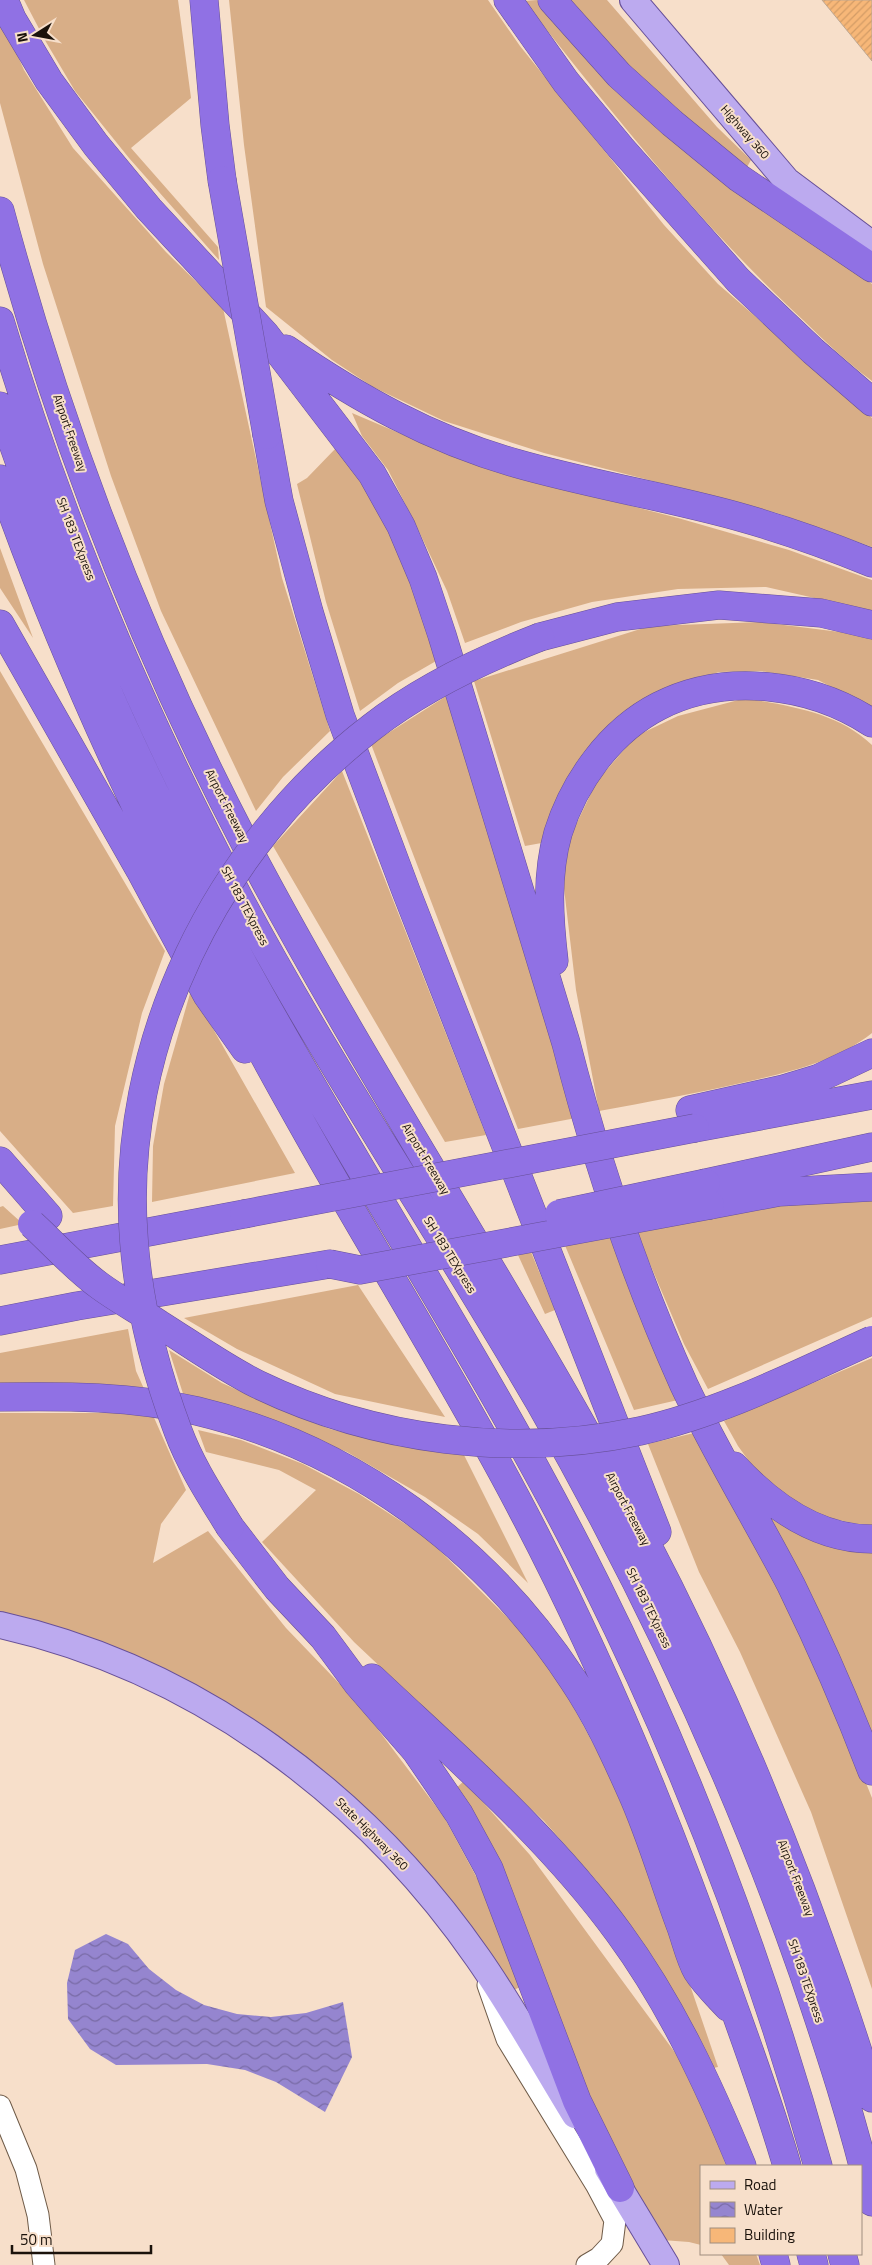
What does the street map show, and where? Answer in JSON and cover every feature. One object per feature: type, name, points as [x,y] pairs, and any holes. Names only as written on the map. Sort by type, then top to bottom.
[{"type":"highway","points":[[4,0],[12,18],[49,81],[96,145],[149,209],[264,334],[372,474],[400,526],[423,578],[566,1043],[583,1110],[629,1252],[656,1322],[713,1442],[790,1584],[826,1658],[872,1771]]},
{"type":"highway","points":[[189,0],[214,125],[267,435],[284,520],[308,612],[340,715],[410,900],[633,1469],[708,1669]]},
{"type":"highway","points":[[204,0],[214,125]]},
{"type":"highway","points":[[508,0],[572,89],[621,148],[738,280],[813,351],[872,402]]},
{"type":"highway","points":[[552,0],[619,75],[672,123],[739,178],[872,268]]},
{"type":"highway","name":"Airport Freeway","points":[[0,211],[50,376],[101,520],[169,687],[208,770],[275,899],[318,976],[504,1291],[617,1489],[654,1558],[708,1669],[769,1809],[825,1954],[872,2098]]},
{"type":"highway","name":"SH 183 TEXpress","points":[[0,321],[33,420],[94,586],[182,785],[241,900],[299,1004],[543,1409],[606,1522],[676,1661],[725,1769],[783,1914],[840,2080],[872,2202]]},
{"type":"highway","points":[[264,334],[340,386],[397,417],[446,439],[515,463],[744,518],[790,532],[872,563]]},
{"type":"highway","points":[[0,406],[64,585],[104,683],[148,779],[247,970],[531,1461],[595,1583],[651,1703],[732,1901],[791,2073],[818,2165]]},
{"type":"highway","points":[[0,479],[52,620],[128,792],[213,963],[301,1122],[485,1440],[555,1573],[608,1686],[648,1777],[683,1864],[753,2057],[787,2165]]},
{"type":"highway","points":[[620,2188],[577,2101],[502,1901],[473,1838],[445,1792],[416,1751],[357,1684],[323,1637],[277,1588],[230,1528],[202,1481],[179,1433],[157,1372],[141,1304],[134,1239],[133,1176],[140,1108],[154,1047],[174,986],[205,923],[236,871],[278,816],[324,766],[373,726],[428,690],[490,657],[540,637],[618,617],[719,605],[821,613],[872,625]]},
{"type":"highway","points":[[0,624],[140,870],[207,995],[220,1016],[301,1122]]},
{"type":"highway","points":[[566,1043],[556,980],[550,924],[550,873],[558,833],[575,792],[597,758],[616,736],[659,706],[690,694],[724,687],[756,686],[791,690],[825,699],[857,712],[872,723]]},
{"type":"highway","points":[[0,1260],[548,1156],[693,1119],[817,1079],[872,1053]]},
{"type":"highway","points":[[693,1119],[872,1094]]},
{"type":"highway","points":[[0,1322],[77,1306],[274,1274],[708,1194],[872,1147]]},
{"type":"highway","points":[[0,1161],[48,1216],[102,1270],[129,1304]]},
{"type":"highway","points":[[708,1194],[872,1187]]},
{"type":"highway","points":[[0,1189],[32,1224],[100,1286],[214,1360],[288,1398],[319,1409],[405,1433],[448,1440],[499,1443],[585,1440],[641,1431],[730,1402],[872,1340]]},
{"type":"highway","points":[[0,1397],[49,1396],[127,1400],[196,1411],[264,1431],[325,1458],[374,1485],[438,1528],[502,1589],[573,1680],[592,1711],[632,1792],[697,1972],[738,2018]]},
{"type":"highway","points":[[713,1442],[768,1500],[802,1522],[829,1533],[872,1539]]},
{"type":"highway","points":[[323,1637],[360,1666],[518,1816],[566,1866],[619,1933],[662,2000],[690,2049],[742,2165]]},
{"type":"main road","name":"Highway 360","points":[[633,0],[787,181],[866,240],[872,248]]},
{"type":"main road","name":"State Highway 360","points":[[0,1625],[46,1635],[143,1672],[238,1725],[316,1779],[390,1849],[440,1908],[478,1958],[666,2265]]},
{"type":"street","points":[[478,1958],[507,2039],[597,2186],[615,2220],[612,2244],[599,2258],[587,2265]]},
{"type":"street","points":[[0,2106],[26,2169],[38,2215],[44,2265]]},
{"type":"shaded area","points":[[24,0],[178,0],[191,98],[131,148],[218,247],[219,260],[129,158],[75,91]]},
{"type":"shaded area","points":[[229,0],[488,0],[520,46],[664,225],[718,284],[872,418],[872,547],[777,513],[544,453],[444,421],[373,387],[332,360],[266,307],[244,145]]},
{"type":"shaded area","points":[[537,0],[595,67],[779,216],[872,284],[872,381],[839,354],[751,270],[683,196],[586,80],[524,1]]},
{"type":"shaded area","points":[[566,0],[607,0],[717,127],[751,160],[747,167],[638,78]]},
{"type":"shaded area","points":[[0,16],[24,70],[73,148],[166,252],[223,308],[282,578],[330,731],[283,777],[256,811],[161,611],[111,476],[43,264],[0,103]]},
{"type":"shaded area","points":[[352,413],[458,458],[538,482],[678,518],[789,550],[872,580],[872,611],[766,587],[678,589],[592,602],[521,622],[465,643],[447,591],[416,525],[388,470],[362,436]]},
{"type":"shaded area","points":[[336,448],[345,450],[405,550],[443,657],[398,683],[360,711],[326,602],[297,484],[307,478]]},
{"type":"shaded area","points":[[0,548],[33,638],[0,588]]},
{"type":"shaded area","points":[[761,622],[872,636],[872,708],[818,680],[760,671],[719,672],[666,690],[603,734],[567,778],[547,842],[525,846],[474,681],[650,626]]},
{"type":"shaded area","points":[[0,671],[165,951],[142,1013],[115,1126],[113,1206],[73,1213],[0,1131]]},
{"type":"shaded area","points":[[451,693],[576,1118],[518,1129],[371,744]]},
{"type":"shaded area","points":[[746,698],[813,712],[844,725],[872,745],[872,1033],[843,1052],[793,1070],[706,1091],[599,1111],[576,990],[563,880],[571,835],[597,781],[636,736],[678,716]]},
{"type":"shaded area","points":[[342,771],[486,1135],[445,1142],[273,846]]},
{"type":"shaded area","points":[[191,990],[295,1173],[152,1202],[153,1146],[164,1084]]},
{"type":"shaded area","points":[[819,1200],[872,1201],[872,1317],[708,1389],[684,1344],[636,1231],[708,1214]]},
{"type":"shaded area","points":[[3,1206],[23,1224],[0,1229],[0,1207]]},
{"type":"shaded area","points":[[610,1235],[678,1400],[634,1410],[564,1243]]},
{"type":"shaded area","points":[[531,1252],[555,1310],[545,1314],[518,1255]]},
{"type":"shaded area","points":[[358,1285],[445,1417],[335,1394],[237,1349],[184,1318]]},
{"type":"shaded area","points":[[128,1329],[136,1371],[145,1391],[0,1387],[0,1353]]},
{"type":"shaded area","points":[[169,1350],[222,1383],[283,1411],[330,1429],[398,1446],[464,1455],[528,1583],[478,1534],[425,1497],[347,1452],[243,1411],[186,1403]]},
{"type":"shaded area","points":[[872,1358],[872,1527],[815,1515],[759,1475],[738,1446],[724,1421]]},
{"type":"shaded area","points":[[0,1413],[152,1413],[186,1490],[161,1524],[153,1563],[208,1531],[286,1628],[358,1703],[444,1817],[478,1880],[520,1987],[512,1991],[452,1902],[387,1831],[122,1651],[37,1621],[0,1612]]},
{"type":"shaded area","points":[[198,1430],[241,1440],[303,1464],[359,1494],[427,1538],[518,1628],[561,1684],[606,1768],[638,1844],[678,1950],[718,2067],[713,2068],[707,2054],[636,1935],[596,1880],[544,1821],[354,1642],[262,1542],[316,1490],[279,1470],[206,1452]]},
{"type":"shaded area","points":[[694,1433],[814,1653],[872,1798],[872,1989],[811,1812],[740,1652],[699,1572],[648,1444]]},
{"type":"shaded area","points":[[766,1512],[872,1549],[872,1734]]},
{"type":"shaded area","points":[[464,1781],[530,1855],[679,2058],[712,2126],[726,2165],[700,2165],[700,2245],[662,2240],[591,2113],[454,1790]]},
{"type":"shaded area","points":[[722,2255],[756,2255],[760,2265],[729,2265]]},
{"type":"water","points":[[106,1934],[128,1944],[149,1969],[176,1990],[204,2005],[237,2014],[271,2017],[306,2013],[343,2002],[352,2057],[325,2112],[276,2082],[245,2070],[207,2064],[116,2065],[90,2049],[68,2019],[67,1983],[75,1950]]},
{"type":"building","points":[[822,0],[872,0],[872,61]]}]
